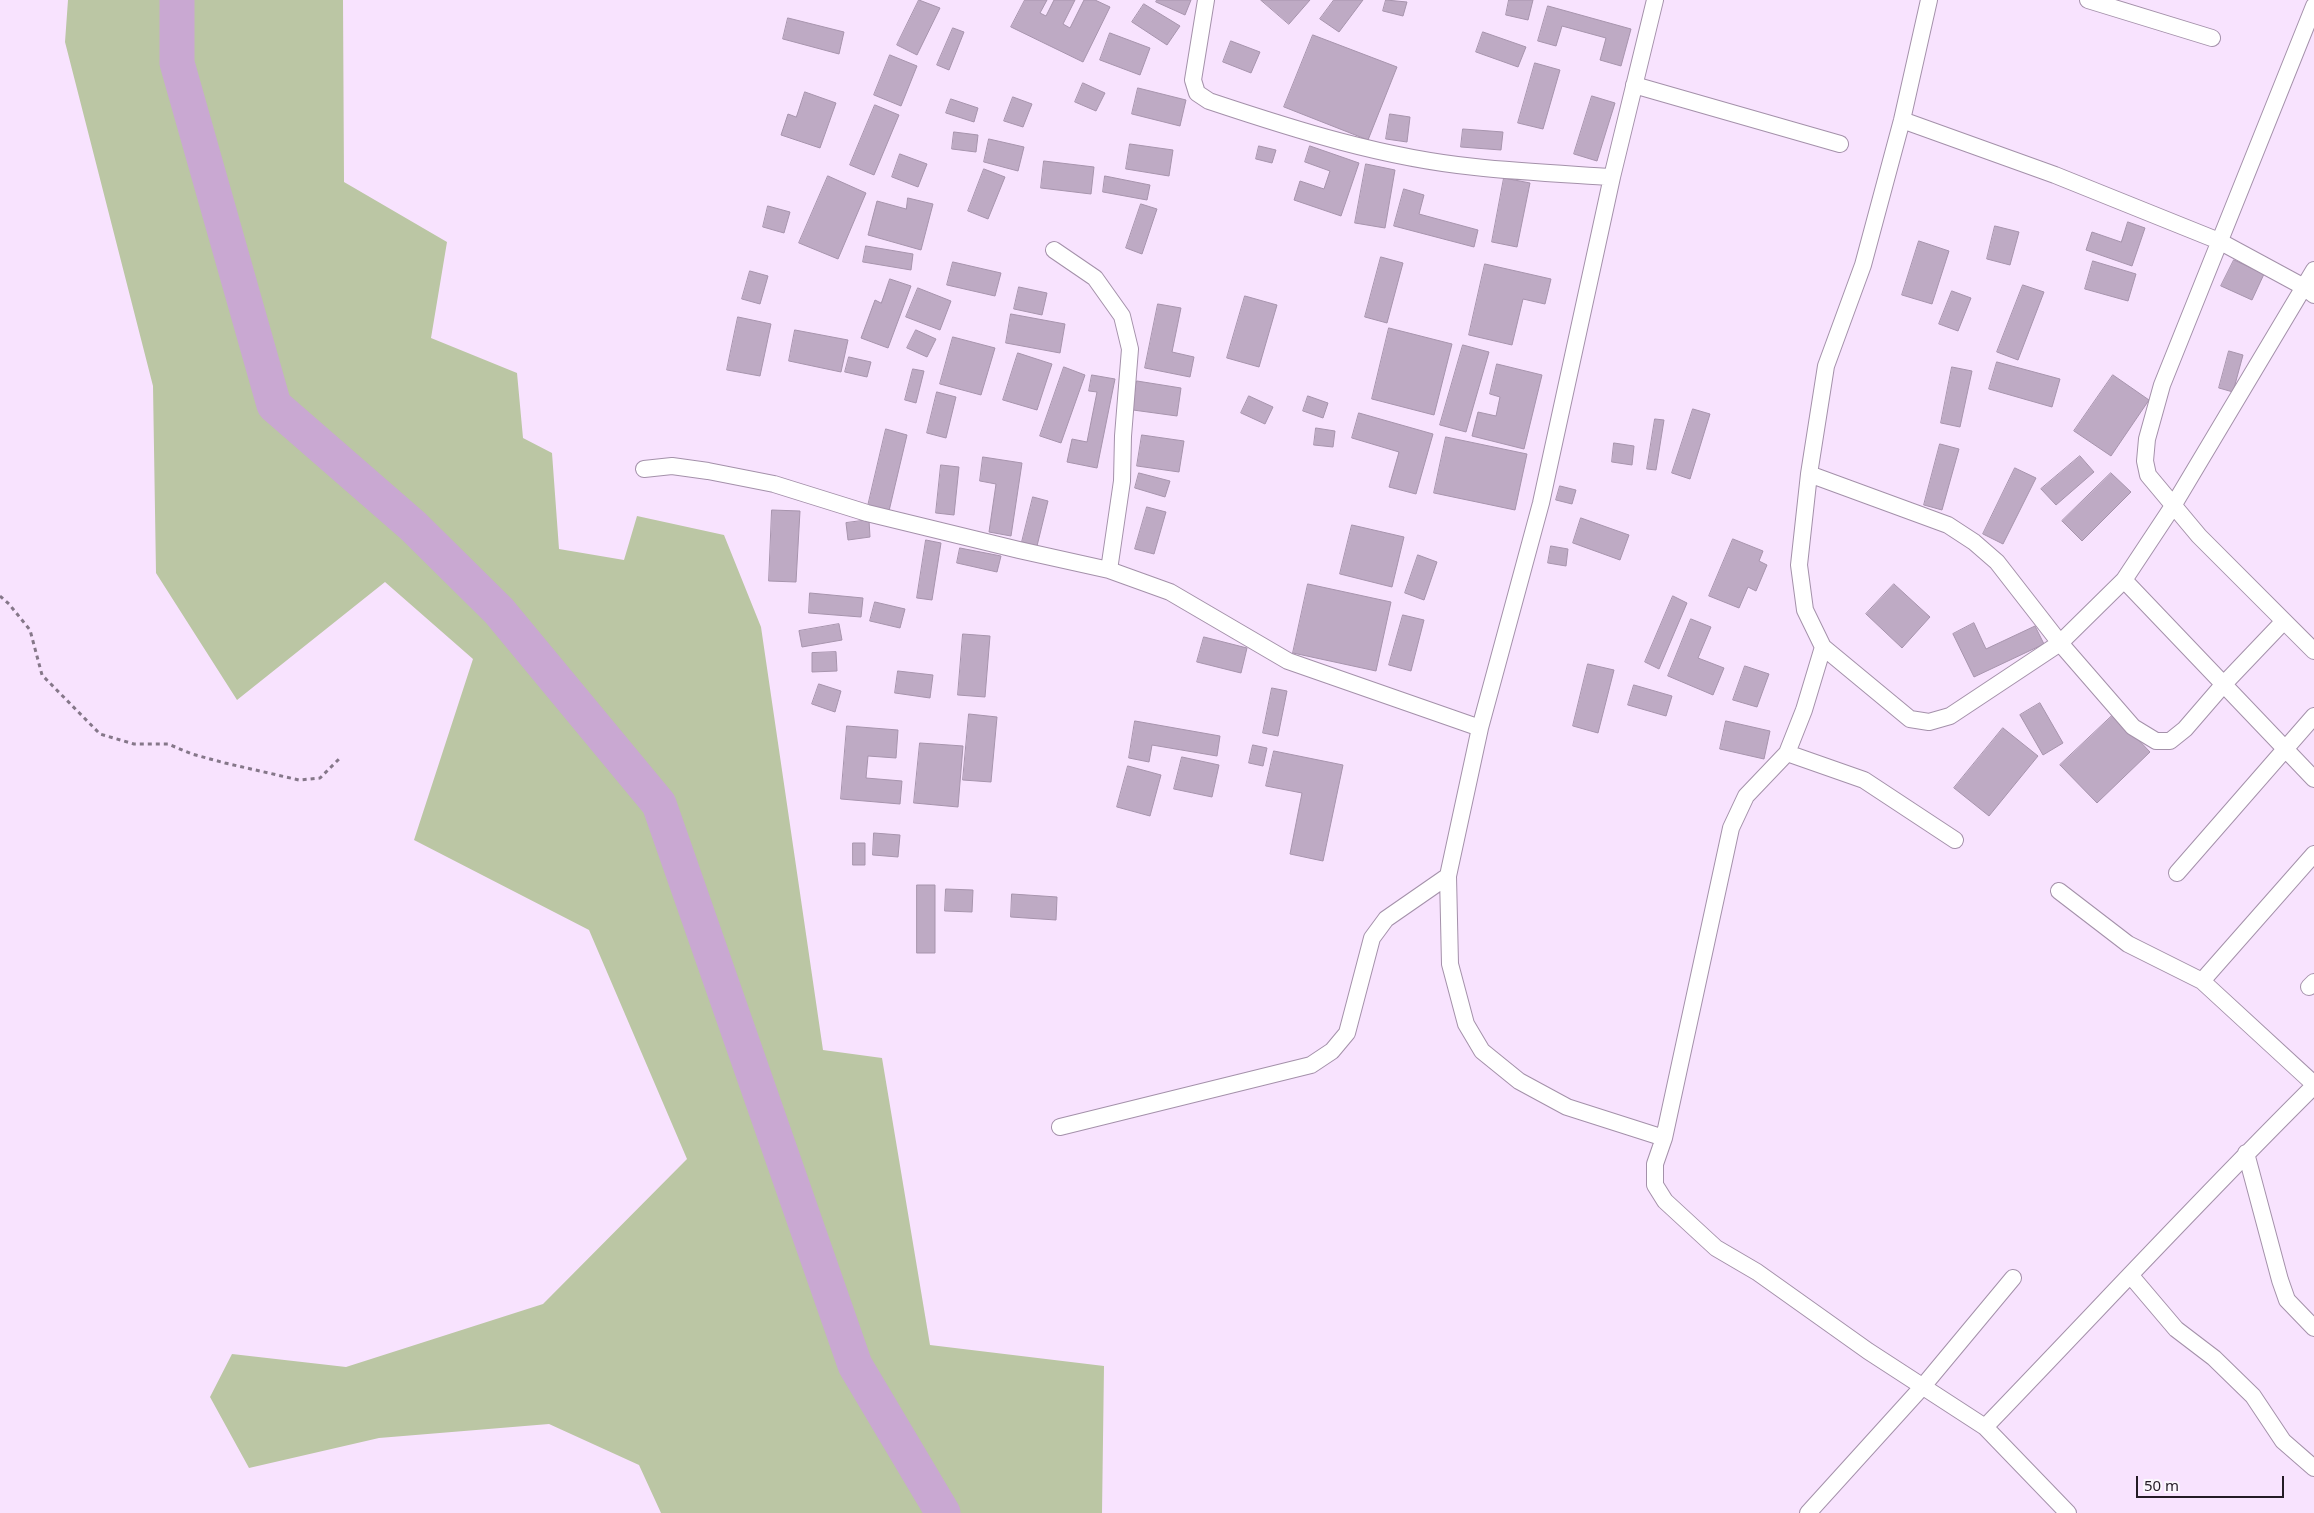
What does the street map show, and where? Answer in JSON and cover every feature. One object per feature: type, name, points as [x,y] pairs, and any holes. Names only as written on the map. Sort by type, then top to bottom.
[{"type":"street","points":[[1206,0],[1193,80],[1197,93],[1209,100],[1305,133],[1388,153],[1474,167],[1612,177]]},
{"type":"street","points":[[1656,0],[1612,177],[1541,503],[1480,728],[1448,876],[1450,964],[1466,1024],[1482,1052],[1519,1081],[1567,1107],[1664,1138]]},
{"type":"street","points":[[1929,0],[1902,120],[1863,266],[1826,366],[1808,474],[1799,565],[1806,610],[1824,647],[1910,719],[1929,722],[1950,716],[2060,643],[2124,580],[2309,291],[2314,270]]},
{"type":"street","points":[[2088,0],[2212,38]]},
{"type":"street","points":[[2314,6],[2162,384],[2147,439],[2145,460],[2148,475],[2199,536],[2314,651]]},
{"type":"street","points":[[1634,85],[1840,144]]},
{"type":"street","points":[[1902,120],[2055,175],[2219,241],[2309,291]]},
{"type":"street","points":[[1054,250],[1094,278],[1122,316],[1130,349],[1123,428],[1122,481],[1109,570]]},
{"type":"street","points":[[644,469],[672,466],[774,484],[867,512],[1019,550],[1109,570],[1170,592],[1288,661],[1480,728]]},
{"type":"street","points":[[1808,474],[1948,526],[1974,542],[1997,562],[2060,643],[2133,727],[2156,741],[2170,741],[2186,729],[2284,621]]},
{"type":"street","points":[[2124,580],[2314,779]]},
{"type":"street","points":[[1824,647],[1804,710],[1787,753],[1746,796],[1730,828],[1664,1138],[1655,1164],[1655,1185],[1665,1201],[1716,1248],[1757,1272],[1868,1351],[1985,1427],[2068,1513]]},
{"type":"street","points":[[2177,873],[2314,716]]},
{"type":"street","points":[[1787,753],[1864,780],[1955,840]]},
{"type":"street","points":[[2202,980],[2314,854]]},
{"type":"street","points":[[1060,1127],[1311,1065],[1332,1051],[1348,1033],[1372,938],[1386,918],[1448,876]]},
{"type":"street","points":[[1985,1427],[2246,1153],[2314,1085],[2202,980],[2128,944],[2059,891]]},
{"type":"street","points":[[2246,1153],[2287,1300],[2314,1328]]},
{"type":"street","points":[[2130,1276],[2176,1329],[2214,1358],[2252,1396],[2283,1441],[2314,1468]]},
{"type":"street","points":[[1808,1513],[1924,1386],[2013,1278]]},
{"type":"path","points":[[0,596],[30,630],[42,675],[100,734],[134,744],[168,744],[192,754],[299,780],[320,778],[339,759]]},
{"type":"green space","points":[[68,0],[343,0],[344,182],[447,242],[431,338],[517,373],[523,438],[552,453],[559,549],[624,560],[637,516],[724,535],[761,627],[823,1050],[882,1058],[930,1345],[1104,1366],[1102,1513],[661,1513],[639,1465],[549,1424],[379,1438],[249,1468],[210,1397],[232,1354],[346,1367],[543,1304],[687,1159],[589,930],[414,840],[473,659],[385,582],[237,700],[156,573],[153,386],[65,42]]},
{"type":"building","points":[[919,0],[940,8],[917,55],[897,45]]},
{"type":"building","points":[[1025,0],[1047,0],[1040,13],[1046,16],[1054,0],[1075,0],[1063,24],[1070,28],[1084,0],[1095,0],[1110,7],[1083,62],[1011,27]]},
{"type":"building","points":[[1157,0],[1191,0],[1185,15],[1156,2]]},
{"type":"building","points":[[1261,0],[1310,0],[1289,24]]},
{"type":"building","points":[[1334,0],[1363,0],[1339,32],[1320,19]]},
{"type":"building","points":[[1386,0],[1407,2],[1403,16],[1383,11]]},
{"type":"building","points":[[1509,0],[1533,0],[1528,20],[1506,15]]},
{"type":"building","points":[[1144,4],[1180,26],[1167,45],[1132,22]]},
{"type":"building","points":[[1548,6],[1631,29],[1621,66],[1600,60],[1606,38],[1562,26],[1556,46],[1538,41]]},
{"type":"building","points":[[788,18],[844,32],[839,54],[783,39]]},
{"type":"building","points":[[953,28],[964,32],[949,70],[937,65]]},
{"type":"building","points":[[1483,32],[1526,47],[1518,67],[1476,52]]},
{"type":"building","points":[[1110,33],[1150,48],[1140,75],[1100,60]]},
{"type":"building","points":[[1313,35],[1397,67],[1368,140],[1284,107]]},
{"type":"building","points":[[1231,41],[1260,52],[1251,73],[1223,62]]},
{"type":"building","points":[[890,55],[917,66],[901,106],[874,95]]},
{"type":"building","points":[[1535,63],[1560,70],[1543,129],[1518,123]]},
{"type":"building","points":[[1083,83],[1105,93],[1096,111],[1075,102]]},
{"type":"building","points":[[1138,88],[1186,100],[1180,126],[1132,114]]},
{"type":"building","points":[[805,92],[836,103],[820,148],[781,135],[788,114],[796,117]]},
{"type":"building","points":[[1592,96],[1615,103],[1597,161],[1574,154]]},
{"type":"building","points":[[1013,97],[1032,104],[1023,127],[1004,121]]},
{"type":"building","points":[[951,99],[978,108],[974,122],[946,113]]},
{"type":"building","points":[[875,105],[899,115],[874,175],[850,165]]},
{"type":"building","points":[[1390,114],[1410,117],[1407,142],[1386,139]]},
{"type":"building","points":[[1463,129],[1503,132],[1501,150],[1461,147]]},
{"type":"building","points":[[954,132],[978,135],[976,152],[952,149]]},
{"type":"building","points":[[989,139],[1024,147],[1018,171],[984,162]]},
{"type":"building","points":[[1130,144],[1173,150],[1169,176],[1126,169]]},
{"type":"building","points":[[1259,146],[1276,150],[1272,163],[1256,159]]},
{"type":"building","points":[[1310,146],[1359,163],[1341,216],[1294,200],[1300,181],[1324,189],[1330,171],[1305,162]]},
{"type":"building","points":[[900,154],[927,164],[918,187],[892,177]]},
{"type":"building","points":[[1044,161],[1094,167],[1091,194],[1041,188]]},
{"type":"building","points":[[1366,164],[1395,170],[1385,228],[1355,223]]},
{"type":"building","points":[[984,169],[1005,177],[988,219],[968,211]]},
{"type":"building","points":[[828,176],[866,193],[838,259],[799,243]]},
{"type":"building","points":[[1105,176],[1150,185],[1147,200],[1103,192]]},
{"type":"building","points":[[1504,178],[1530,183],[1517,247],[1492,242]]},
{"type":"building","points":[[1404,189],[1424,195],[1419,214],[1478,230],[1474,247],[1394,226]]},
{"type":"building","points":[[908,198],[933,204],[921,250],[868,235],[877,201],[906,209]]},
{"type":"building","points":[[1141,204],[1157,209],[1142,254],[1126,248]]},
{"type":"building","points":[[768,206],[790,212],[784,233],[763,227]]},
{"type":"building","points":[[2128,222],[2145,228],[2132,266],[2086,250],[2092,232],[2121,242]]},
{"type":"building","points":[[1995,226],[2019,232],[2010,265],[1987,259]]},
{"type":"building","points":[[1919,241],[1949,251],[1932,304],[1902,295]]},
{"type":"building","points":[[866,246],[913,254],[911,270],[863,262]]},
{"type":"building","points":[[1381,257],[1403,263],[1387,323],[1365,317]]},
{"type":"building","points":[[2234,260],[2264,274],[2252,300],[2221,286]]},
{"type":"building","points":[[2093,261],[2136,274],[2128,301],[2085,289]]},
{"type":"building","points":[[953,262],[1001,273],[995,296],[947,285]]},
{"type":"building","points":[[1485,264],[1551,279],[1545,304],[1523,299],[1512,345],[1469,335]]},
{"type":"building","points":[[750,271],[768,276],[760,304],[742,299]]},
{"type":"building","points":[[890,279],[911,286],[888,348],[861,338],[875,300],[881,303]]},
{"type":"building","points":[[2023,285],[2044,292],[2018,360],[1997,352]]},
{"type":"building","points":[[1019,287],[1047,293],[1042,315],[1014,309]]},
{"type":"building","points":[[918,288],[951,301],[940,330],[906,317]]},
{"type":"building","points":[[1952,291],[1971,298],[1958,331],[1939,324]]},
{"type":"building","points":[[1245,296],[1277,305],[1259,367],[1227,358]]},
{"type":"building","points":[[1158,304],[1181,308],[1172,352],[1194,357],[1190,377],[1145,368]]},
{"type":"building","points":[[1011,314],[1065,324],[1060,353],[1006,343]]},
{"type":"building","points":[[738,317],[771,324],[760,376],[727,370]]},
{"type":"building","points":[[1389,328],[1452,344],[1434,415],[1372,399]]},
{"type":"building","points":[[795,330],[848,340],[841,372],[789,361]]},
{"type":"building","points":[[916,330],[936,339],[927,357],[907,348]]},
{"type":"building","points":[[953,337],[995,348],[981,395],[940,384]]},
{"type":"building","points":[[1463,345],[1489,352],[1466,432],[1440,425]]},
{"type":"building","points":[[2229,351],[2243,355],[2233,392],[2219,388]]},
{"type":"building","points":[[1018,353],[1052,364],[1037,410],[1003,400]]},
{"type":"building","points":[[849,357],[871,362],[867,377],[845,372]]},
{"type":"building","points":[[1997,362],[2060,379],[2052,407],[1989,389]]},
{"type":"building","points":[[1497,364],[1542,375],[1524,449],[1472,436],[1478,412],[1496,416],[1500,397],[1490,394]]},
{"type":"building","points":[[1064,367],[1085,375],[1061,443],[1040,436]]},
{"type":"building","points":[[1952,367],[1972,371],[1960,427],[1941,423]]},
{"type":"building","points":[[913,369],[924,371],[916,403],[905,400]]},
{"type":"building","points":[[1092,375],[1115,379],[1097,468],[1067,462],[1072,439],[1087,442],[1097,392],[1089,391]]},
{"type":"building","points":[[2113,375],[2149,400],[2111,456],[2074,431]]},
{"type":"building","points":[[1137,381],[1181,388],[1177,416],[1133,410]]},
{"type":"building","points":[[937,392],[956,397],[946,438],[927,433]]},
{"type":"building","points":[[1249,396],[1273,407],[1265,424],[1241,413]]},
{"type":"building","points":[[1308,396],[1328,403],[1323,418],[1303,411]]},
{"type":"building","points":[[1693,409],[1710,414],[1690,479],[1672,473]]},
{"type":"building","points":[[1359,413],[1433,434],[1416,494],[1389,487],[1399,452],[1352,438]]},
{"type":"building","points":[[1655,419],[1664,420],[1656,470],[1647,469]]},
{"type":"building","points":[[1316,428],[1335,431],[1333,447],[1314,445]]},
{"type":"building","points":[[886,429],[907,435],[889,511],[868,506]]},
{"type":"building","points":[[1142,435],[1184,441],[1179,472],[1137,466]]},
{"type":"building","points":[[1446,437],[1527,454],[1515,510],[1434,493]]},
{"type":"building","points":[[1614,443],[1634,446],[1632,465],[1612,462]]},
{"type":"building","points":[[1940,444],[1959,449],[1942,510],[1924,505]]},
{"type":"building","points":[[2080,456],[2094,472],[2056,505],[2041,489]]},
{"type":"building","points":[[983,457],[1022,463],[1011,536],[989,532],[996,484],[980,481]]},
{"type":"building","points":[[941,465],[959,467],[954,515],[936,513]]},
{"type":"building","points":[[2015,468],[2036,478],[2003,544],[1983,534]]},
{"type":"building","points":[[1139,473],[1170,481],[1165,497],[1135,488]]},
{"type":"building","points":[[2111,473],[2131,492],[2082,541],[2062,521]]},
{"type":"building","points":[[1560,486],[1576,490],[1572,504],[1556,500]]},
{"type":"building","points":[[1033,497],[1048,501],[1037,546],[1022,542]]},
{"type":"building","points":[[1147,507],[1166,512],[1154,554],[1135,549]]},
{"type":"building","points":[[772,510],[800,511],[796,582],[769,581]]},
{"type":"building","points":[[1581,518],[1629,535],[1620,560],[1573,543]]},
{"type":"building","points":[[869,520],[870,537],[848,540],[846,523]]},
{"type":"building","points":[[1352,525],[1404,537],[1392,587],[1340,574]]},
{"type":"building","points":[[1733,539],[1763,551],[1759,561],[1767,565],[1756,591],[1748,587],[1739,608],[1709,596]]},
{"type":"building","points":[[926,540],[941,543],[932,600],[917,598]]},
{"type":"building","points":[[1551,546],[1568,549],[1566,566],[1548,563]]},
{"type":"building","points":[[960,548],[1001,556],[997,572],[957,563]]},
{"type":"building","points":[[1418,555],[1437,562],[1424,600],[1405,593]]},
{"type":"building","points":[[1308,584],[1391,602],[1376,671],[1293,653]]},
{"type":"building","points":[[1894,584],[1930,617],[1902,648],[1866,614]]},
{"type":"building","points":[[810,593],[863,598],[861,617],[809,613]]},
{"type":"building","points":[[1673,596],[1687,603],[1659,669],[1645,662]]},
{"type":"building","points":[[875,602],[905,609],[900,628],[870,621]]},
{"type":"building","points":[[1403,615],[1424,620],[1411,671],[1389,665]]},
{"type":"building","points":[[1691,619],[1711,627],[1698,658],[1724,668],[1713,695],[1668,676]]},
{"type":"building","points":[[1974,623],[1986,649],[2035,626],[2044,644],[1974,677],[1953,634]]},
{"type":"building","points":[[839,624],[842,640],[802,647],[799,631]]},
{"type":"building","points":[[963,634],[990,636],[985,697],[958,695]]},
{"type":"building","points":[[1204,637],[1247,648],[1241,673],[1197,662]]},
{"type":"building","points":[[836,652],[837,671],[812,672],[812,653]]},
{"type":"building","points":[[1588,664],[1614,670],[1598,733],[1573,726]]},
{"type":"building","points":[[1745,666],[1769,674],[1757,707],[1733,700]]},
{"type":"building","points":[[898,671],[933,675],[930,698],[895,693]]},
{"type":"building","points":[[819,684],[841,691],[835,712],[812,704]]},
{"type":"building","points":[[1634,685],[1672,696],[1666,716],[1628,705]]},
{"type":"building","points":[[1272,688],[1287,691],[1278,736],[1263,733]]},
{"type":"building","points":[[2040,703],[2063,743],[2043,755],[2020,715]]},
{"type":"building","points":[[969,714],[997,717],[991,782],[963,780]]},
{"type":"building","points":[[2114,714],[2150,752],[2097,803],[2060,765]]},
{"type":"building","points":[[1135,721],[1220,736],[1217,756],[1152,745],[1149,762],[1129,758]]},
{"type":"building","points":[[1726,721],[1770,731],[1764,759],[1720,749]]},
{"type":"building","points":[[847,726],[898,730],[896,758],[868,756],[866,778],[902,781],[900,804],[841,799]]},
{"type":"building","points":[[2003,728],[2038,756],[1989,816],[1954,788]]},
{"type":"building","points":[[920,743],[963,746],[958,807],[914,803]]},
{"type":"building","points":[[1253,745],[1267,748],[1263,766],[1249,763]]},
{"type":"building","points":[[1274,751],[1343,765],[1323,861],[1290,854],[1302,793],[1266,786]]},
{"type":"building","points":[[1182,757],[1219,765],[1212,797],[1174,789]]},
{"type":"building","points":[[1128,766],[1161,775],[1150,816],[1117,807]]},
{"type":"building","points":[[874,833],[900,835],[898,857],[873,855]]},
{"type":"building","points":[[853,843],[865,843],[865,865],[853,865]]},
{"type":"building","points":[[917,885],[935,885],[935,953],[917,953]]},
{"type":"building","points":[[946,889],[973,890],[972,912],[945,911]]},
{"type":"building","points":[[1012,894],[1057,897],[1056,920],[1011,917]]},
{"type":"waterway","points":[[177,0],[177,63],[274,405],[413,526],[499,611],[659,804],[855,1365],[943,1513]]}]
